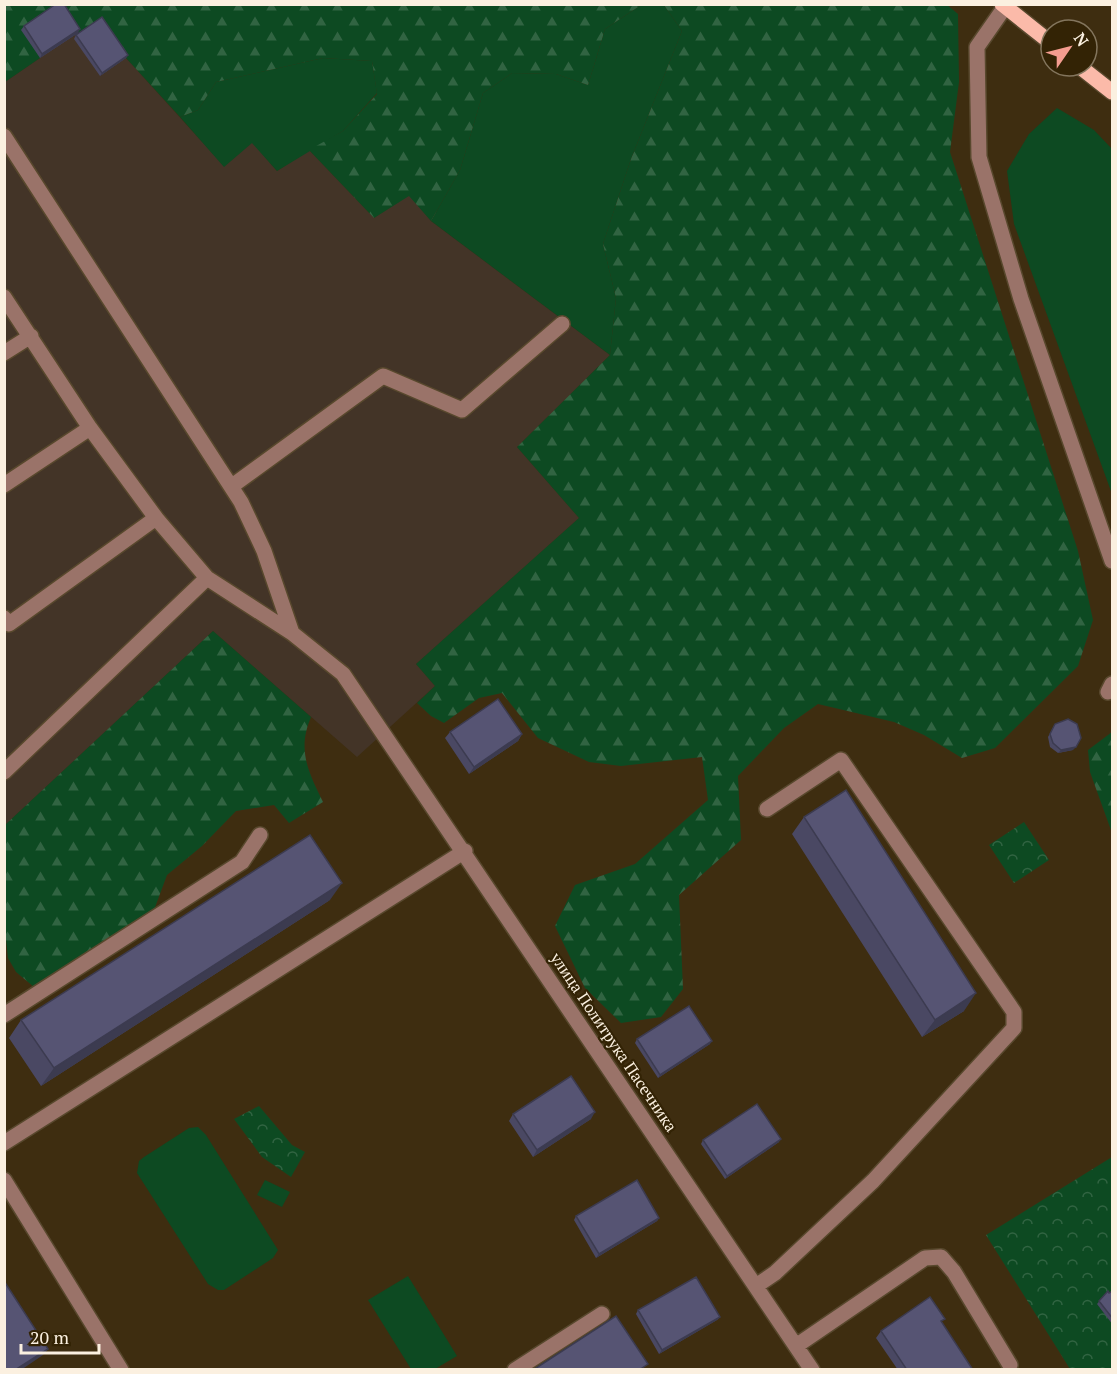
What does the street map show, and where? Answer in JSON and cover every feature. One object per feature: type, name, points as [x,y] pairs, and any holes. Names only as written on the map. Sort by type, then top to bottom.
[{"type":"main road","points":[[1005,5],[1039,33]]},
{"type":"main road","points":[[1095,78],[1113,92]]},
{"type":"street","points":[[1005,5],[977,47],[979,157],[1021,299],[1113,561]]},
{"type":"street","points":[[4,136],[232,486],[264,551],[292,633]]},
{"type":"street","name":"улица Политрука Пасечника","points":[[4,297],[90,428],[156,518],[207,578],[292,633],[343,674],[465,851],[812,1370]]},
{"type":"street","points":[[232,486],[384,376],[462,410],[562,324]]},
{"type":"street","points":[[4,353],[31,336]]},
{"type":"street","points":[[4,485],[90,428]]},
{"type":"street","points":[[4,618],[9,624],[156,518]]},
{"type":"street","points":[[4,772],[207,578]]},
{"type":"street","points":[[756,1286],[775,1273],[873,1181],[1014,1028],[1014,1012],[841,760],[767,809]]},
{"type":"street","points":[[4,1016],[242,862],[260,835]]},
{"type":"street","points":[[4,1143],[465,851]]},
{"type":"street","points":[[4,1180],[121,1370]]},
{"type":"street","points":[[796,1346],[925,1258],[941,1257],[954,1272],[1010,1365]]},
{"type":"street","points":[[515,1370],[602,1314]]},
{"type":"shaded area","points":[[100,20],[126,58],[224,166],[252,142],[277,171],[309,150],[374,218],[409,195],[431,221],[610,355],[517,447],[579,518],[416,664],[435,686],[357,757],[213,631],[5,825],[5,82],[40,58],[21,30]]},
{"type":"green space","points":[[946,4],[958,14],[959,82],[950,152],[1078,551],[1093,620],[1078,666],[995,748],[962,758],[924,735],[894,722],[818,704],[784,728],[738,776],[741,840],[679,895],[683,989],[661,1017],[621,1023],[585,988],[555,926],[575,885],[635,864],[708,800],[702,757],[621,766],[589,762],[538,738],[502,693],[479,698],[444,723],[431,716],[417,703],[435,686],[416,664],[579,518],[517,447],[610,355],[616,298],[603,244],[631,159],[682,31],[664,5]]},
{"type":"green space","points":[[5,5],[59,5],[40,58],[5,82]]},
{"type":"green space","points":[[60,5],[641,5],[605,29],[588,85],[556,74],[512,73],[483,93],[460,170],[431,221],[409,196],[374,218],[309,150],[343,131],[377,94],[372,61],[323,58],[216,82],[198,110],[180,117],[126,58],[100,21],[78,33]]},
{"type":"green space","points":[[641,5],[664,5],[682,31],[631,159],[603,244],[616,298],[610,355],[431,221],[460,170],[483,93],[512,73],[556,74],[588,85],[605,29]]},
{"type":"green space","points":[[323,58],[372,61],[377,93],[343,131],[277,171],[252,143],[224,167],[180,117],[198,110],[216,82]]},
{"type":"green space","points":[[1057,108],[1094,130],[1112,149],[1112,494],[1014,224],[1007,171],[1029,134]]},
{"type":"green space","points":[[213,631],[311,717],[305,740],[306,760],[323,802],[289,823],[274,805],[236,811],[202,846],[167,875],[154,910],[34,987],[16,972],[8,958],[5,930],[5,825]]},
{"type":"green space","points":[[1112,732],[1112,833],[1090,772],[1088,750]]},
{"type":"green space","points":[[1024,822],[1049,860],[1014,883],[989,845]]},
{"type":"green space","points":[[259,1106],[292,1145],[305,1152],[291,1177],[262,1157],[234,1119]]},
{"type":"green space","points":[[198,1127],[206,1135],[278,1250],[273,1258],[224,1290],[218,1290],[208,1284],[137,1173],[139,1161],[144,1157],[189,1128]]},
{"type":"green space","points":[[1112,1157],[1112,1369],[1070,1369],[986,1235]]},
{"type":"green space","points":[[265,1180],[290,1192],[282,1207],[257,1195]]},
{"type":"green space","points":[[408,1276],[457,1356],[435,1369],[411,1369],[368,1300]]},
{"type":"building","points":[[56,4],[64,4],[80,29],[42,54],[24,26]]},
{"type":"building","points":[[102,17],[128,55],[102,73],[76,35]]},
{"type":"building","points":[[498,699],[522,734],[474,767],[450,732]]},
{"type":"building","points":[[1068,719],[1077,724],[1081,738],[1076,747],[1061,750],[1053,743],[1050,734],[1055,724]]},
{"type":"building","points":[[846,790],[976,993],[935,1020],[804,817]]},
{"type":"building","points":[[310,835],[342,883],[54,1068],[21,1020]]},
{"type":"building","points":[[689,1006],[712,1041],[660,1075],[637,1039]]},
{"type":"building","points":[[571,1076],[595,1112],[537,1150],[513,1114]]},
{"type":"building","points":[[757,1104],[781,1139],[727,1176],[703,1140]]},
{"type":"building","points":[[637,1180],[659,1218],[599,1254],[576,1216]]},
{"type":"building","points":[[696,1277],[720,1317],[662,1350],[638,1310]]},
{"type":"building","points":[[4,1281],[48,1349],[15,1370],[4,1370]]},
{"type":"building","points":[[1108,1291],[1109,1293],[1113,1291],[1113,1319],[1099,1301]]},
{"type":"building","points":[[930,1297],[945,1319],[941,1321],[973,1370],[907,1370],[881,1331]]},
{"type":"building","points":[[616,1316],[648,1364],[639,1370],[533,1370]]}]
